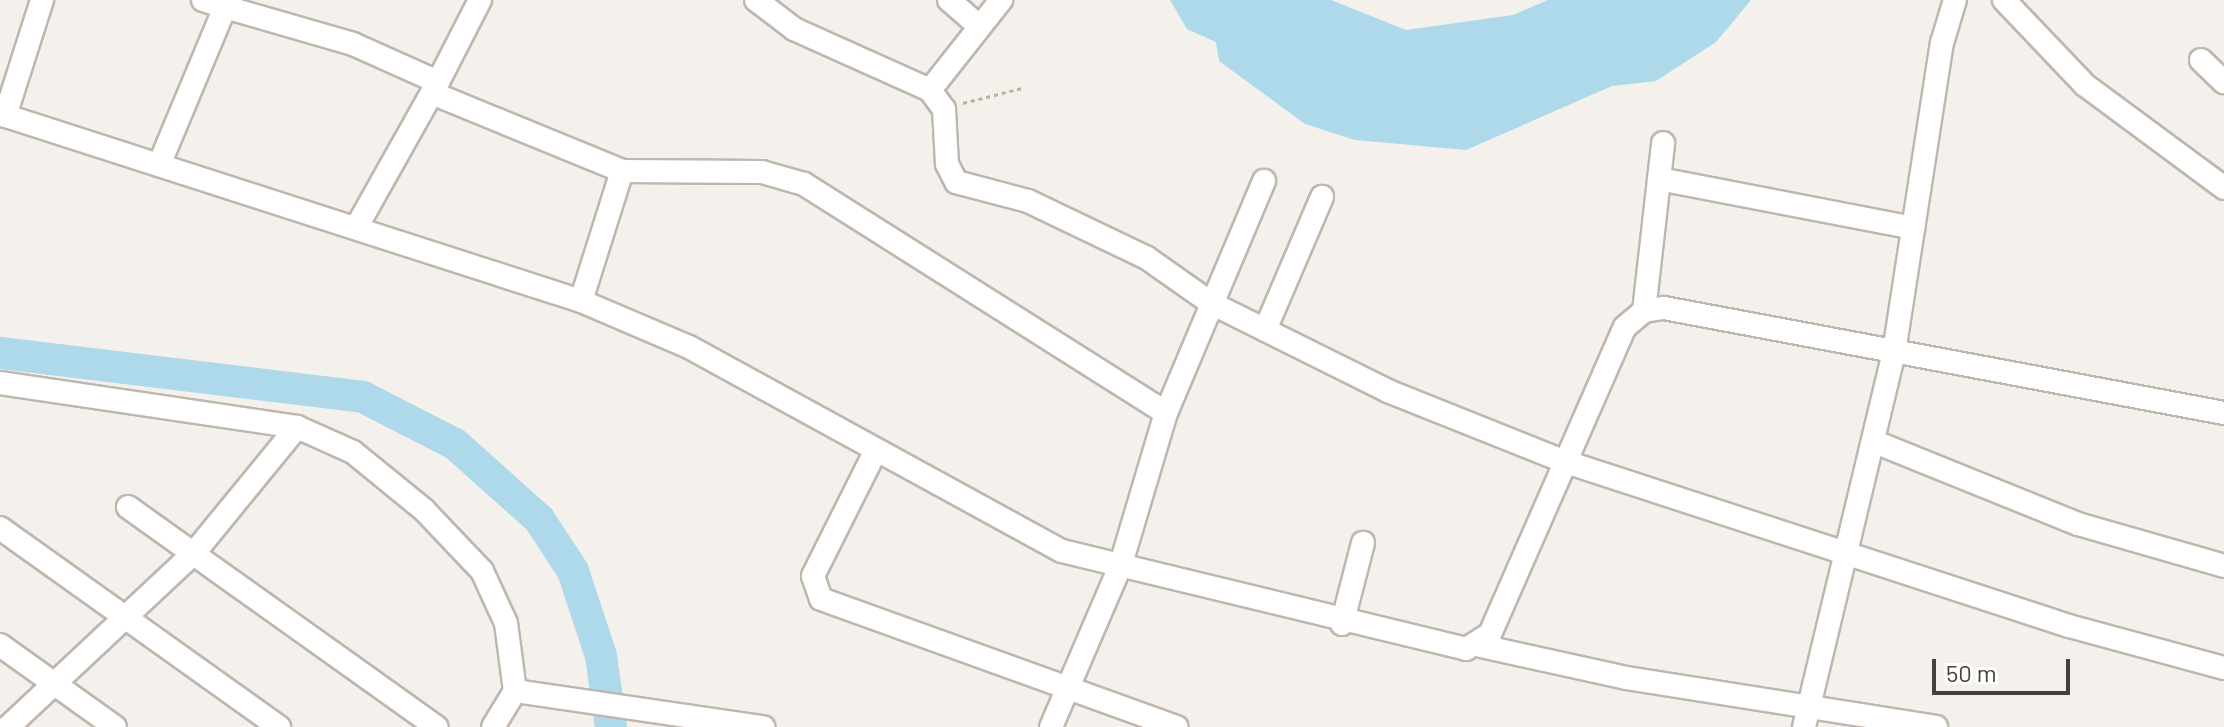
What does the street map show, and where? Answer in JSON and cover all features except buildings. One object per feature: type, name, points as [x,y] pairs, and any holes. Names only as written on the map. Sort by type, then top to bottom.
[{"type":"street","points":[[42,0],[2,115],[581,301],[689,347],[1062,551],[1342,624],[1466,649],[1481,646],[1806,717],[1936,727]]},
{"type":"street","points":[[203,0],[353,44],[435,88],[622,171],[762,172],[804,184],[1166,413]]},
{"type":"street","points":[[356,228],[435,88],[480,0]]},
{"type":"street","points":[[756,0],[794,29],[930,90],[944,109],[947,164],[956,182],[1028,201],[1147,258],[1211,303],[1388,391],[1563,461],[2224,668]]},
{"type":"street","points":[[949,0],[979,26]]},
{"type":"street","points":[[930,90],[1001,0]]},
{"type":"street","points":[[1806,717],[1850,552],[1894,352],[1913,228],[1955,0]]},
{"type":"street","points":[[2004,0],[2085,85],[2224,188]]},
{"type":"street","points":[[159,165],[225,7]]},
{"type":"street","points":[[2201,60],[2224,82]]},
{"type":"street","points":[[1644,311],[1663,143]]},
{"type":"street","points":[[581,301],[622,171]]},
{"type":"street","points":[[1659,179],[1913,228]]},
{"type":"street","points":[[1051,727],[1120,567],[1166,413],[1264,181]]},
{"type":"street","points":[[1265,330],[1322,197]]},
{"type":"street","points":[[1481,646],[1625,327],[1644,311],[1664,308],[2224,413]]},
{"type":"street","points":[[0,383],[297,427],[353,452],[424,510],[482,571],[506,623],[515,691],[493,727]]},
{"type":"street","points":[[8,727],[194,553],[297,427]]},
{"type":"street","points":[[1875,442],[2078,524],[2224,566]]},
{"type":"street","points":[[876,450],[813,589],[821,599],[1177,727]]},
{"type":"street","points":[[128,507],[436,727]]},
{"type":"street","points":[[0,528],[128,616],[279,727]]},
{"type":"street","points":[[1342,624],[1363,543]]},
{"type":"street","points":[[0,645],[115,727]]},
{"type":"street","points":[[515,691],[763,727]]},
{"type":"path","points":[[944,109],[1022,88]]},
{"type":"water","points":[[1170,0],[1331,0],[1406,30],[1513,15],[1548,0],[1751,0],[1716,42],[1656,81],[1612,86],[1466,150],[1355,140],[1305,124],[1219,61],[1216,42],[1187,29]]},
{"type":"waterway","points":[[0,353],[363,397],[455,444],[539,519],[573,571],[601,656],[611,727]]}]
